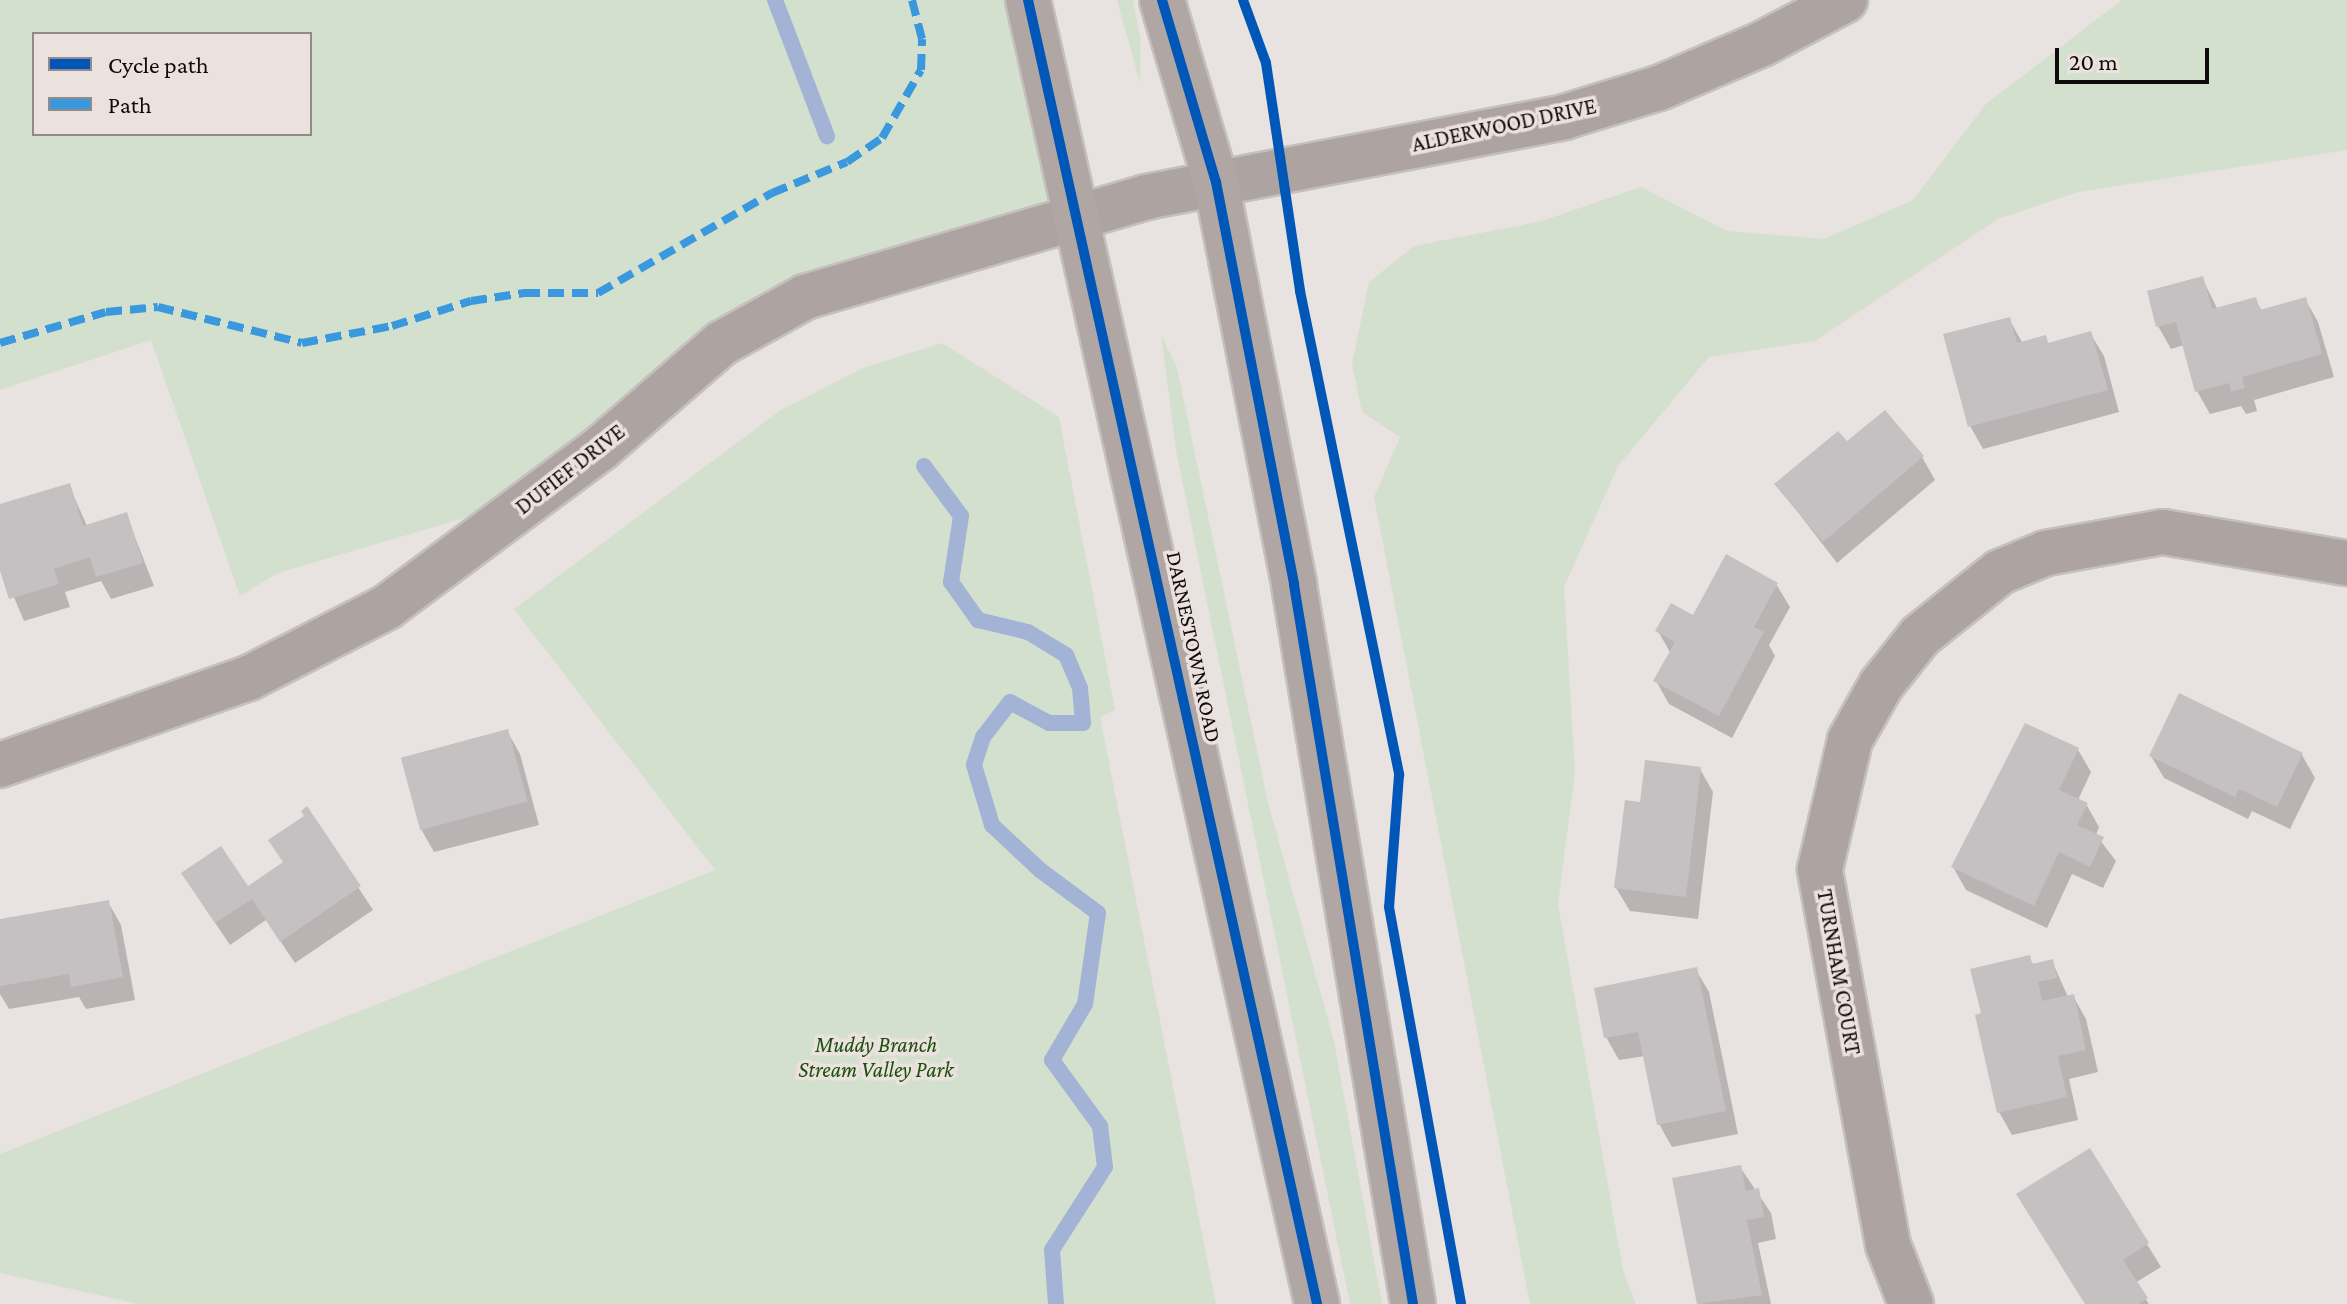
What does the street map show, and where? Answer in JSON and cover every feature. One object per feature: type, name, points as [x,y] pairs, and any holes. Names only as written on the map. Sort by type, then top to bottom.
[{"type":"main road","name":"DARNESTOWN ROAD","points":[[1028,0],[1079,218],[1317,1304]]},
{"type":"main road","points":[[1162,0],[1216,182],[1294,585],[1413,1304]]},
{"type":"street","name":"ALDERWOOD DRIVE","points":[[1146,197],[1564,117],[1659,88],[1762,44],[1845,0]]},
{"type":"street","name":"DUFIEF DRIVE","points":[[0,765],[249,678],[387,607],[601,448],[722,343],[805,297],[1146,197]]},
{"type":"street","name":"TURNHAM COURT","points":[[1911,1304],[1888,1245],[1820,869],[1850,740],[1881,685],[1931,626],[2000,572],[2046,553],[2163,532],[2347,563]]},
{"type":"green space","points":[[0,0],[1028,0],[1079,218],[722,343],[539,496],[278,573],[240,596],[151,340],[0,390]]},
{"type":"green space","points":[[1117,0],[1133,0],[1141,43],[1140,83]]},
{"type":"green space","points":[[2122,0],[2347,0],[2347,150],[2078,192],[1998,219],[1815,341],[1709,357],[1618,466],[1564,587],[1575,773],[1558,904],[1623,1270],[1636,1304],[1530,1304],[1374,497],[1400,437],[1362,412],[1352,364],[1369,282],[1414,246],[1542,221],[1641,187],[1727,231],[1824,239],[1913,200],[1986,104]]},
{"type":"green space","points":[[1161,334],[1177,368],[1268,803],[1334,1041],[1382,1304],[1350,1304],[1176,450]]},
{"type":"green space","name":"Muddy Branch Stream Valley Park","points":[[942,343],[1059,417],[1115,710],[1100,717],[1216,1304],[138,1304],[0,1273],[0,1154],[715,870],[514,609],[781,410],[863,368]]},
{"type":"building","points":[[2203,276],[2212,309],[2256,297],[2260,310],[2306,297],[2322,354],[2242,377],[2245,388],[2231,392],[2229,383],[2195,392],[2176,322],[2156,327],[2147,291]]},
{"type":"building","points":[[2010,317],[2017,343],[2046,335],[2048,343],[2091,331],[2108,390],[1968,427],[1943,334]]},
{"type":"building","points":[[1885,410],[1924,456],[1823,542],[1774,484],[1838,431],[1847,441]]},
{"type":"building","points":[[70,483],[83,526],[127,512],[143,563],[96,577],[90,557],[54,569],[59,584],[9,599],[0,571],[0,504]]},
{"type":"building","points":[[1726,554],[1778,583],[1754,627],[1764,632],[1719,716],[1653,681],[1675,642],[1655,631],[1671,603],[1693,615]]},
{"type":"building","points":[[2179,693],[2303,753],[2277,807],[2239,789],[2235,797],[2149,756]]},
{"type":"building","points":[[2025,723],[2079,748],[2059,790],[2088,803],[2077,825],[2104,837],[2090,867],[2059,852],[2034,906],[1951,867]]},
{"type":"building","points":[[508,729],[527,801],[420,830],[401,758]]},
{"type":"building","points":[[1645,760],[1701,767],[1686,897],[1614,888],[1625,800],[1640,802]]},
{"type":"building","points":[[307,806],[361,886],[280,942],[252,899],[215,923],[181,873],[221,846],[248,886],[283,862],[268,840],[304,816],[301,811]]},
{"type":"building","points":[[109,900],[123,977],[71,987],[69,974],[0,986],[0,919]]},
{"type":"building","points":[[2030,955],[2032,964],[2053,959],[2057,978],[2038,982],[2042,1001],[2074,994],[2086,1050],[2058,1056],[2067,1097],[1997,1113],[1975,1015],[1981,1013],[1970,969]]},
{"type":"building","points":[[1697,967],[1726,1111],[1657,1125],[1638,1032],[1604,1038],[1594,988]]},
{"type":"building","points":[[2090,1148],[2149,1243],[2123,1260],[2148,1298],[2138,1304],[2085,1304],[2016,1194]]},
{"type":"building","points":[[1741,1165],[1746,1191],[1759,1188],[1764,1217],[1747,1220],[1762,1295],[1697,1304],[1672,1178]]},
{"type":"waterway","points":[[775,0],[827,136]]},
{"type":"waterway","points":[[924,466],[961,516],[951,582],[978,620],[1028,632],[1066,655],[1080,688],[1083,723],[1049,723],[1010,702],[983,737],[974,765],[992,825],[1040,870],[1098,913],[1085,1004],[1052,1060],[1100,1126],[1105,1167],[1052,1250],[1056,1304]]},
{"type":"marked path","points":[[0,343],[106,312],[158,307],[302,343],[392,326],[471,301],[524,293],[598,293],[772,193],[847,162],[882,138],[921,70],[922,39],[912,0]]},
{"type":"cycle path","points":[[1028,0],[1317,1304]]},
{"type":"cycle path","points":[[1162,0],[1216,182],[1294,585],[1413,1304]]},
{"type":"cycle path","points":[[1243,0],[1266,63],[1300,291],[1399,775],[1389,907],[1461,1304]]}]
